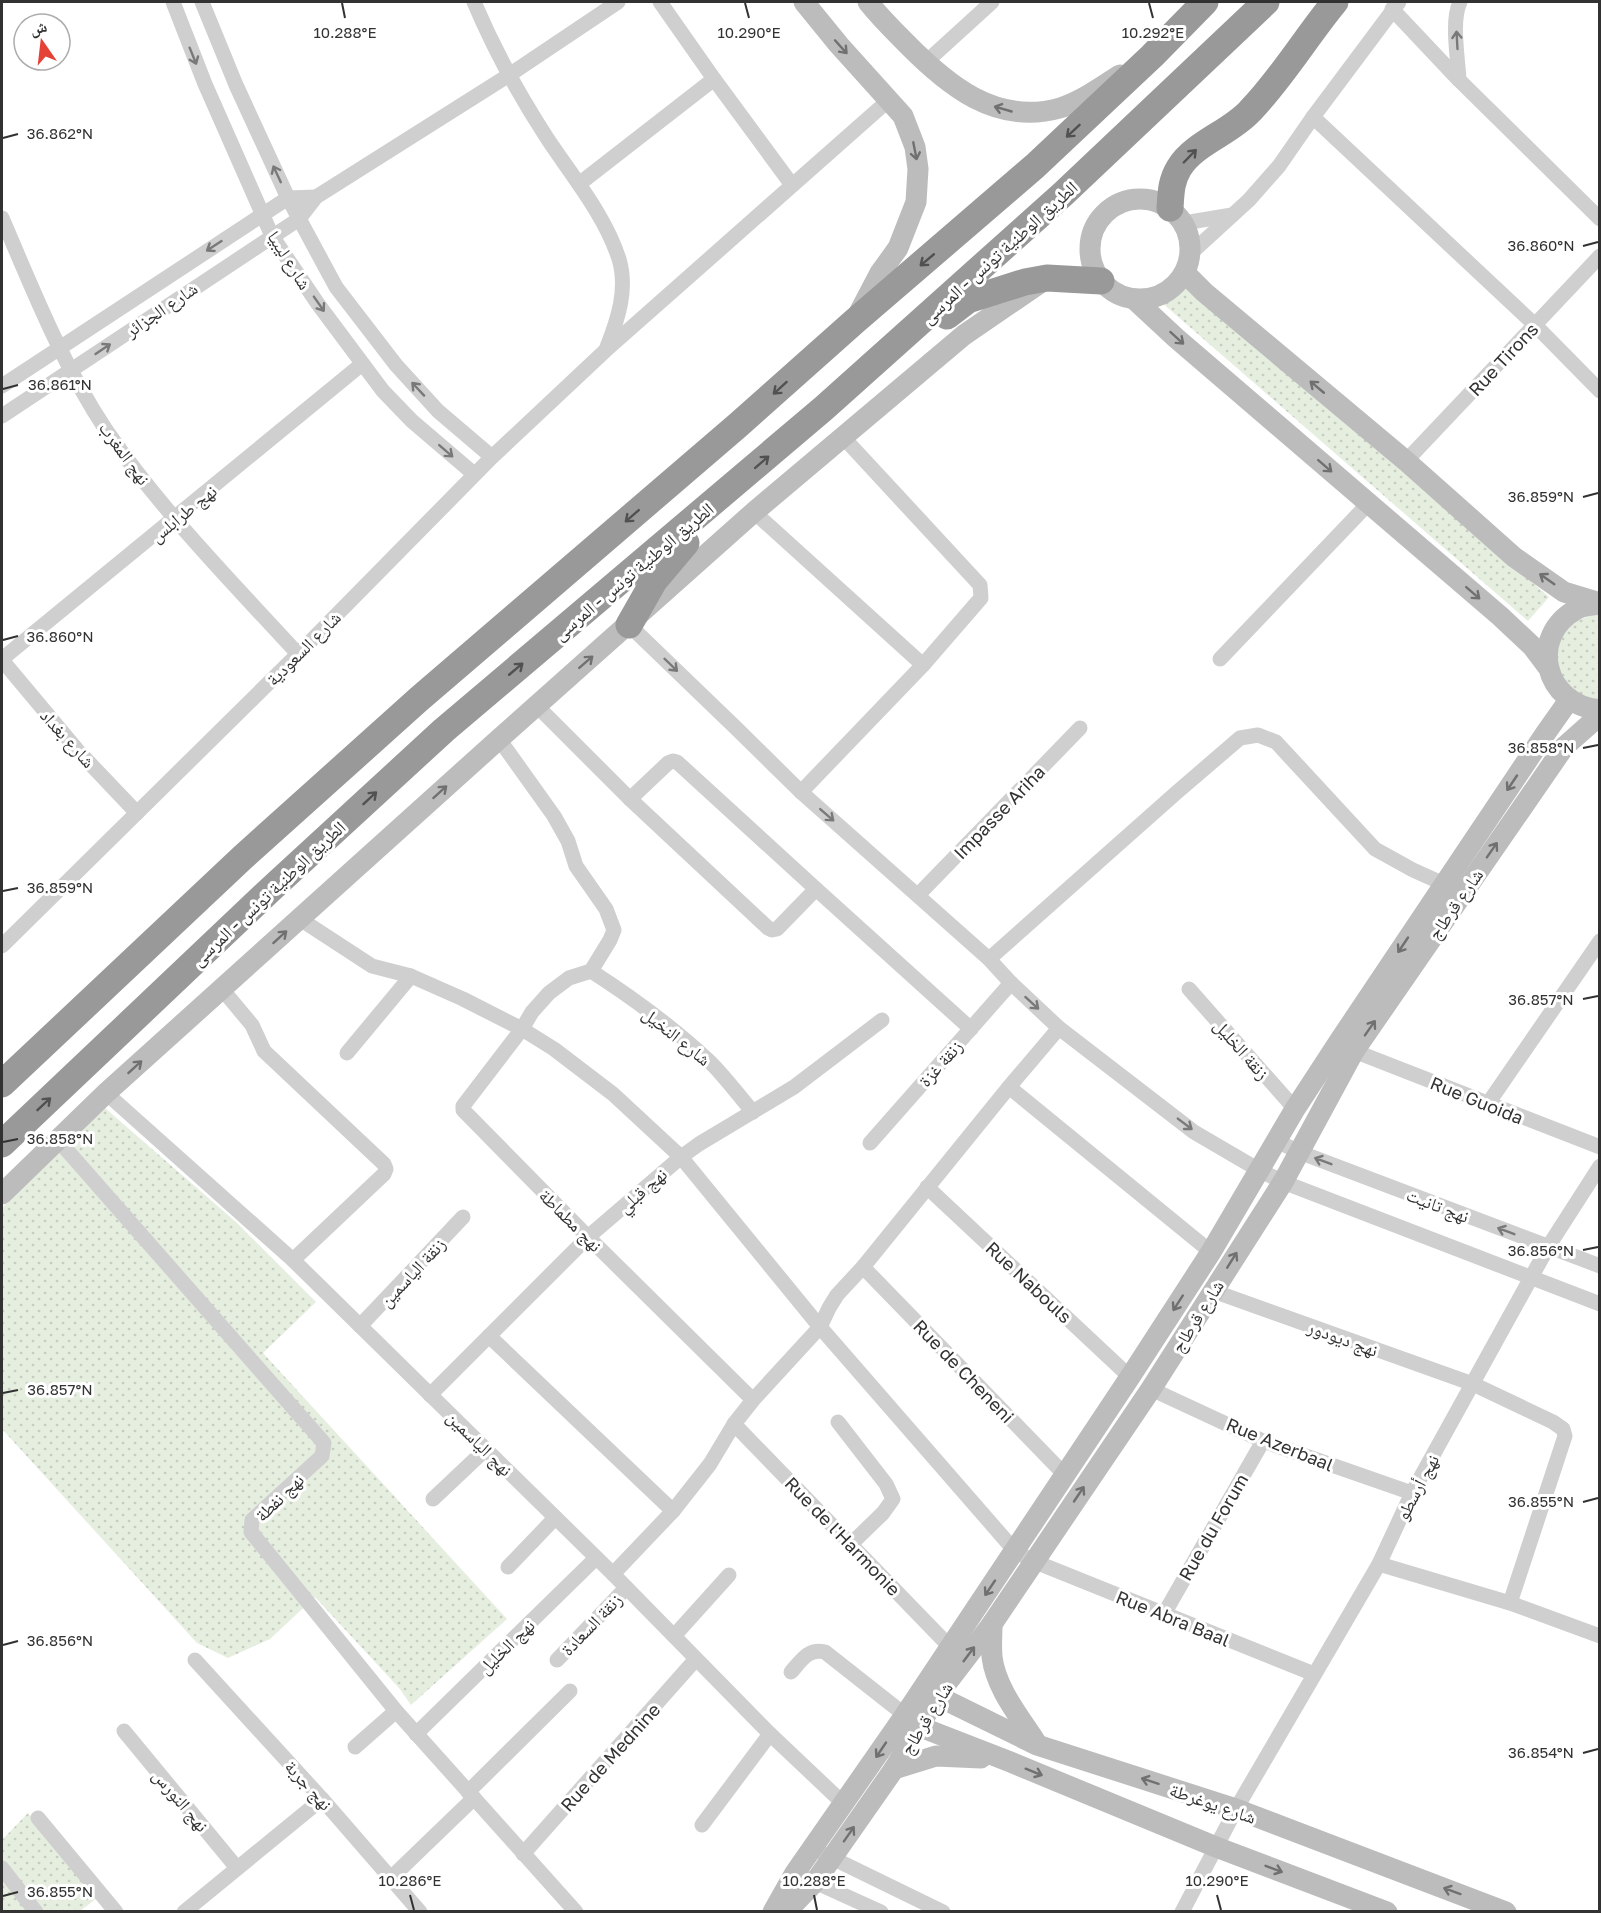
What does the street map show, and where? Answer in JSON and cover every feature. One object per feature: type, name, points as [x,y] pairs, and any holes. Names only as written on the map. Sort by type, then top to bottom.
[{"type":"highway","points":[[2,1084],[242,858],[419,699],[1035,166],[1152,56],[1205,2]]},
{"type":"highway","name":"الطريق الوطنية تونس - المرسى","points":[[2,1144],[271,889],[444,730],[824,408],[1063,194],[1266,2]]},
{"type":"highway","points":[[1177,216],[1171,184],[1179,168],[1192,151],[1211,141],[1249,113],[1335,2]]},
{"type":"highway","points":[[824,408],[969,300],[1016,284],[1047,278],[1101,281]]},
{"type":"highway","points":[[628,625],[654,581],[738,483]]},
{"type":"street","name":"شارع ليبيا","points":[[173,2],[205,84],[272,236],[318,304],[383,391],[412,421],[474,474]]},
{"type":"street","name":"شارع ليبيا","points":[[202,2],[236,85],[288,198],[336,287],[396,365],[438,411],[492,457]]},
{"type":"street","points":[[474,2],[509,75],[547,138],[579,184],[608,234],[619,260],[623,290],[618,318],[606,350]]},
{"type":"street","name":"شارع الجزائر","points":[[2,416],[299,219],[316,197],[509,75],[618,2]]},
{"type":"street","points":[[660,2],[792,185]]},
{"type":"street","points":[[804,2],[839,45],[890,99],[903,116],[915,147],[918,169],[916,202],[898,248],[880,273],[855,321]]},
{"type":"street","points":[[868,2],[926,63],[957,88],[983,102],[1009,111],[1040,112],[1062,108],[1152,56]]},
{"type":"street","points":[[926,63],[992,2]]},
{"type":"street","points":[[1459,80],[1456,34],[1460,2]]},
{"type":"street","points":[[1599,219],[1459,80],[1395,5],[1279,166],[1188,263],[1171,289],[1147,299],[1122,296],[1101,281],[1090,257],[1093,231],[1108,210],[1132,199],[1159,202],[1177,216],[1190,238],[1188,263],[1213,300],[1406,461],[1514,557],[1564,592],[1599,604]]},
{"type":"street","points":[[579,184],[714,79]]},
{"type":"street","name":"شارع السعودية","points":[[2,946],[298,654],[474,474],[606,350],[890,99]]},
{"type":"street","points":[[1313,117],[1535,325],[1599,391]]},
{"type":"street","points":[[288,198],[316,197]]},
{"type":"street","name":"شارع الجزائر","points":[[2,387],[288,198]]},
{"type":"street","points":[[1177,216],[1232,215]]},
{"type":"street","name":"نهج المغرب","points":[[2,218],[58,349],[106,429],[174,520],[298,654]]},
{"type":"street","name":"Rue Tirons","points":[[1406,461],[1599,256]]},
{"type":"street","points":[[2,1194],[106,1093],[754,512],[964,334],[1047,278]]},
{"type":"street","points":[[1134,299],[1176,338],[1500,616],[1532,646],[1547,666],[1555,685],[1569,700],[1586,708],[1599,710]]},
{"type":"street","name":"نهج طرابلس","points":[[2,659],[362,364]]},
{"type":"street","points":[[801,792],[923,665],[981,598],[980,585],[843,437]]},
{"type":"street","points":[[1220,659],[1368,504]]},
{"type":"street","points":[[754,512],[923,665]]},
{"type":"street","points":[[1547,666],[1549,643],[1559,623],[1578,609],[1599,604]]},
{"type":"street","points":[[628,625],[801,792],[989,959],[1059,1028],[1194,1131],[1282,1182],[1599,1304]]},
{"type":"street","name":"شارع بغداد","points":[[2,659],[50,720],[137,813]]},
{"type":"street","name":"شارع قرطاج","points":[[786,1911],[815,1882],[823,1853],[844,1804],[930,1692],[992,1624],[1065,1475],[1210,1252],[1296,1109],[1444,884],[1569,700]]},
{"type":"street","points":[[537,706],[630,799],[768,928],[777,929],[816,889]]},
{"type":"street","name":"شارع قرطاج","points":[[930,1692],[951,1648],[1151,1389],[1282,1182],[1354,1051],[1564,747],[1599,715]]},
{"type":"street","name":"Impasse Ariha","points":[[918,895],[1080,729]]},
{"type":"street","points":[[989,959],[1240,738],[1258,735],[1276,742],[1376,849],[1444,884]]},
{"type":"street","points":[[499,739],[554,816],[568,841],[576,866],[606,909],[614,930],[591,971],[569,978],[549,993],[532,1012],[522,1029]]},
{"type":"street","points":[[630,799],[665,766],[673,761],[677,762],[971,1029]]},
{"type":"street","points":[[300,919],[372,966],[411,976],[522,1029],[554,1049],[613,1094],[681,1157],[820,1327],[1024,1556]]},
{"type":"street","points":[[1487,1105],[1599,941]]},
{"type":"street","name":"شارع النخيل","points":[[591,971],[658,1019],[712,1064],[753,1113]]},
{"type":"street","points":[[347,1053],[411,976]]},
{"type":"street","name":"زنقة غزة","points":[[870,1143],[1011,983]]},
{"type":"street","points":[[222,989],[252,1025],[264,1051],[384,1164],[386,1169],[384,1174],[292,1260]]},
{"type":"street","name":"زنقة الخليل","points":[[1189,989],[1296,1109]]},
{"type":"street","name":"نهج قبلي","points":[[430,1395],[588,1238],[681,1157],[794,1087],[882,1020]]},
{"type":"street","points":[[613,1574],[673,1511],[710,1464],[734,1424],[753,1400],[820,1327],[837,1295],[863,1267],[1059,1028]]},
{"type":"street","name":"نهج مطماطة","points":[[522,1029],[463,1106],[463,1110],[588,1238],[753,1400]]},
{"type":"street","name":"Rue Guoida","points":[[1354,1051],[1599,1148]]},
{"type":"street","points":[[1009,1087],[1210,1252]]},
{"type":"street","name":"نهج الياسمين","points":[[106,1093],[292,1260],[613,1574],[770,1734],[844,1804]]},
{"type":"street","name":"نهج نفطة","points":[[58,1140],[324,1443],[322,1456],[252,1520],[251,1532],[396,1711],[576,1911]]},
{"type":"street","name":"نهج تانيت","points":[[1277,1141],[1299,1152],[1599,1266]]},
{"type":"street","name":"نهج أرسطو","points":[[1182,1911],[1236,1809],[1379,1564],[1412,1494],[1548,1247],[1599,1166]]},
{"type":"street","name":"Rue Nabouls","points":[[927,1187],[1130,1377]]},
{"type":"street","name":"زنقة الياسمين","points":[[360,1326],[463,1217]]},
{"type":"street","name":"Rue de Cheneni","points":[[863,1267],[1065,1475]]},
{"type":"street","name":"نهج ديودور","points":[[1213,1292],[1473,1384],[1563,1429],[1565,1436],[1510,1603]]},
{"type":"street","points":[[489,1336],[673,1511]]},
{"type":"street","name":"Rue Azerbaal","points":[[1151,1389],[1263,1441],[1412,1494]]},
{"type":"street","points":[[838,1422],[886,1485],[892,1499],[883,1514],[851,1544]]},
{"type":"street","name":"Rue de l'Harmonie","points":[[734,1424],[951,1648]]},
{"type":"street","name":"Rue du Forum","points":[[1164,1614],[1263,1441]]},
{"type":"street","points":[[433,1499],[486,1449]]},
{"type":"street","points":[[508,1567],[555,1518]]},
{"type":"street","name":"Rue Abra Baal","points":[[1024,1556],[1314,1674]]},
{"type":"street","name":"نهج الخليل","points":[[416,1734],[596,1558]]},
{"type":"street","points":[[1379,1564],[1510,1603],[1599,1636]]},
{"type":"street","points":[[674,1636],[729,1575]]},
{"type":"street","name":"زنقة السعادة","points":[[557,1660],[626,1588]]},
{"type":"street","points":[[992,1624],[993,1658],[996,1672],[1012,1707],[1037,1744]]},
{"type":"street","points":[[790,1672],[808,1653],[816,1650],[825,1652],[908,1721]]},
{"type":"street","name":"Rue de Mednine","points":[[523,1854],[696,1659]]},
{"type":"street","name":"نهج جربة","points":[[195,1660],[322,1799],[418,1911]]},
{"type":"street","points":[[391,1878],[570,1691]]},
{"type":"street","name":"شارع يوغرطة","points":[[930,1692],[1037,1744],[1236,1809],[1506,1911]]},
{"type":"street","points":[[355,1747],[396,1711]]},
{"type":"street","name":"شارع قرطاج","points":[[773,1911],[795,1873],[823,1853],[894,1769],[908,1721]]},
{"type":"street","name":"شارع يوغرطة","points":[[908,1721],[1216,1847],[1387,1911]]},
{"type":"street","name":"نهج النورس","points":[[124,1731],[237,1868]]},
{"type":"street","points":[[702,1825],[770,1734]]},
{"type":"street","points":[[894,1769],[936,1756],[965,1756],[1008,1761]]},
{"type":"street","points":[[184,1911],[322,1799]]},
{"type":"street","points":[[38,1818],[116,1911]]},
{"type":"street","points":[[823,1853],[943,1911]]},
{"type":"street","points":[[2,1868],[36,1911]]},
{"type":"street","points":[[795,1873],[881,1911]]},
{"type":"shaded area","points":[[1183,278],[1549,597],[1528,621],[1161,302]]},
{"type":"shaded area","points":[[1599,615],[1599,701],[1573,693],[1556,664],[1557,647],[1564,632],[1576,621]]},
{"type":"shaded area","points":[[105,1108],[236,1222],[316,1302],[263,1353],[507,1619],[411,1705],[399,1688],[315,1597],[270,1639],[228,1658],[197,1643],[2,1429],[2,1208]]},
{"type":"shaded area","points":[[28,1813],[97,1898],[80,1911],[2,1912],[2,1840]]}]
